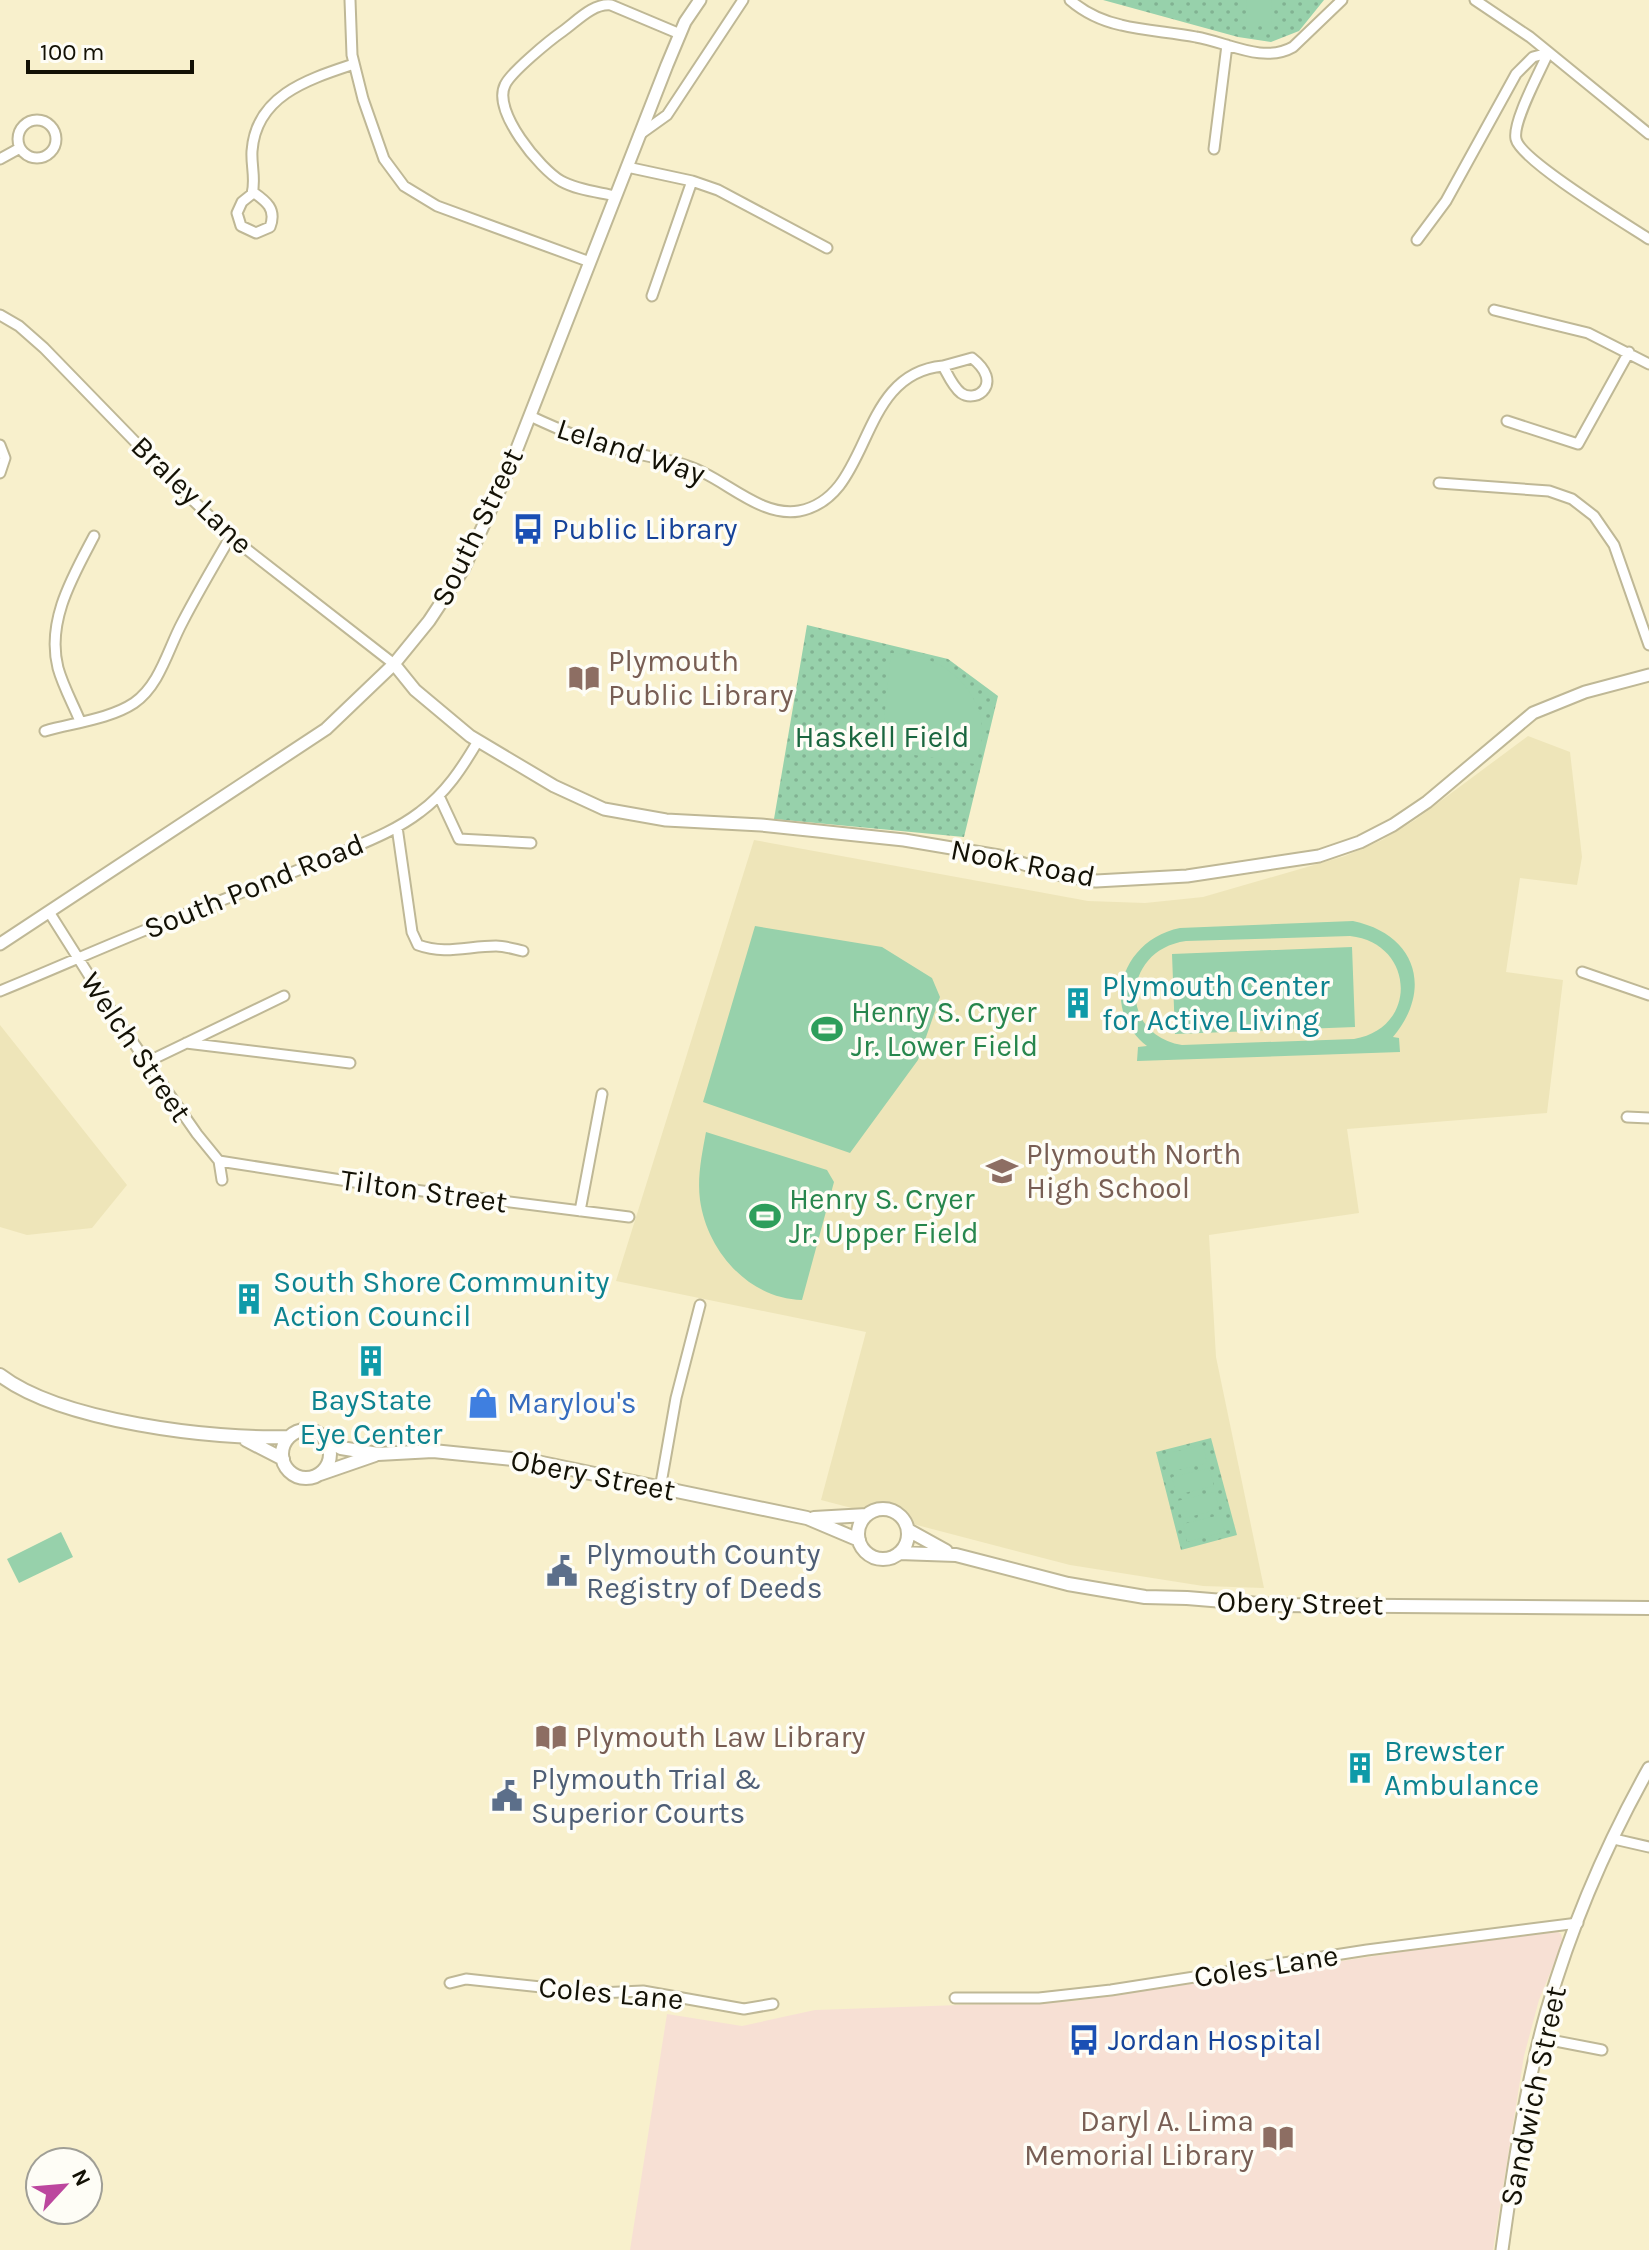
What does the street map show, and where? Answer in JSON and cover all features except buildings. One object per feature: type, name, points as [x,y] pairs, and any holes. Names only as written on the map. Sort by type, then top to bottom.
[{"type":"main road","name":"Obery Street","points":[[0,1375],[35,1396],[77,1410],[146,1425],[239,1438],[289,1437],[307,1429],[341,1448],[378,1454],[433,1451],[499,1456],[807,1518],[859,1540],[873,1557],[886,1559],[899,1553],[956,1555],[1108,1593],[1280,1605],[1649,1608]]},
{"type":"main road","points":[[283,1459],[282,1451],[289,1437]]},
{"type":"main road","name":"Obery Street","points":[[239,1438],[283,1459],[297,1476],[304,1478],[378,1454]]},
{"type":"main road","points":[[319,1474],[329,1462],[331,1454],[325,1439]]},
{"type":"main road","name":"Obery Street","points":[[807,1518],[891,1511],[903,1519],[908,1530],[956,1555]]},
{"type":"main road","points":[[859,1540],[860,1526],[867,1515]]},
{"type":"main road","points":[[899,1553],[906,1543],[908,1530]]},
{"type":"street","points":[[350,0],[354,64],[376,140],[390,169],[404,186],[437,206],[590,262]]},
{"type":"street","name":"South Street","points":[[0,944],[320,733],[394,664],[429,621],[464,568],[530,416],[680,34],[700,0]]},
{"type":"street","points":[[639,135],[667,115],[743,0]]},
{"type":"street","points":[[1070,0],[1084,11],[1120,25],[1200,37],[1265,53],[1285,51],[1307,35],[1342,0]]},
{"type":"street","points":[[1475,0],[1548,53],[1649,134]]},
{"type":"street","points":[[615,196],[570,185],[551,173],[513,129],[505,114],[502,101],[505,84],[553,38],[600,5],[611,5],[680,34]]},
{"type":"street","points":[[1214,149],[1227,45]]},
{"type":"street","points":[[1548,53],[1521,114],[1516,133],[1518,145],[1543,168],[1649,239]]},
{"type":"street","points":[[1417,240],[1446,201],[1516,74],[1533,57],[1548,53]]},
{"type":"street","points":[[253,192],[268,204],[273,215],[270,227],[256,233],[244,229],[237,218],[239,207],[253,192],[252,153],[256,130],[265,112],[299,84],[354,64]]},
{"type":"street","points":[[41,120],[53,129],[56,143],[46,156],[32,157],[20,148],[18,134],[29,122],[41,120]]},
{"type":"street","points":[[0,159],[20,148]]},
{"type":"street","points":[[627,167],[718,190],[827,248]]},
{"type":"street","points":[[652,296],[692,181]]},
{"type":"street","points":[[1494,310],[1588,333],[1649,364]]},
{"type":"street","name":"Braley Lane","points":[[0,315],[19,326],[44,348],[231,536],[394,664]]},
{"type":"street","points":[[1507,421],[1578,444],[1629,352]]},
{"type":"street","name":"Leland Way","points":[[530,416],[602,445],[685,464],[759,503],[781,511],[796,511],[823,500],[839,483],[880,405],[894,387],[931,367],[972,358],[985,368],[989,380],[985,389],[967,396],[957,391],[943,366]]},
{"type":"street","points":[[0,445],[5,458],[0,473]]},
{"type":"street","points":[[1439,483],[1549,491],[1572,499],[1594,516],[1614,545],[1649,645]]},
{"type":"street","points":[[80,721],[58,666],[55,634],[68,583],[94,536]]},
{"type":"street","points":[[45,731],[117,711],[145,694],[231,536]]},
{"type":"street","name":"Nook Road","points":[[394,664],[415,690],[478,741],[554,786],[614,812],[666,820],[761,825],[904,840],[999,856],[1085,880],[1151,879],[1319,856],[1360,842],[1427,802],[1533,713],[1585,692],[1649,675]]},
{"type":"street","name":"South Pond Road","points":[[0,991],[77,960],[107,944],[267,884],[397,827],[439,796],[456,777],[478,741]]},
{"type":"street","points":[[439,796],[459,839],[531,843]]},
{"type":"street","points":[[397,827],[412,932],[418,945],[432,951],[447,952],[498,946],[523,951]]},
{"type":"street","name":"Welch Street","points":[[49,912],[77,960],[219,1161],[222,1180]]},
{"type":"street","points":[[1582,972],[1649,995]]},
{"type":"street","points":[[147,1062],[284,996]]},
{"type":"street","points":[[186,1043],[350,1063]]},
{"type":"street","points":[[580,1211],[602,1094]]},
{"type":"street","points":[[1627,1117],[1649,1118]]},
{"type":"street","name":"Tilton Street","points":[[219,1161],[367,1184],[629,1217]]},
{"type":"street","points":[[660,1489],[676,1398],[700,1305]]},
{"type":"street","name":"Sandwich Street","points":[[1502,2250],[1530,2083],[1555,1984],[1614,1839],[1649,1768]]},
{"type":"street","points":[[1614,1839],[1649,1847]]},
{"type":"street","name":"Coles Lane","points":[[955,1998],[1039,1998],[1111,1990],[1367,1950],[1578,1923]]},
{"type":"street","name":"Coles Lane","points":[[450,1983],[466,1979],[598,1993],[643,1991],[744,2009],[773,2004]]},
{"type":"street","points":[[1540,2038],[1602,2050]]},
{"type":"shaded area","name":"Plymouth North High School","points":[[1528,736],[1570,752],[1582,857],[1577,885],[1520,878],[1506,972],[1563,980],[1547,1113],[1347,1129],[1359,1213],[1209,1235],[1216,1357],[1264,1588],[1203,1586],[1070,1565],[821,1500],[866,1332],[616,1281],[754,840],[1088,901],[1145,903],[1203,897],[1345,856],[1382,840],[1415,820]]},
{"type":"shaded area","points":[[0,1025],[127,1185],[92,1228],[27,1235],[0,1227]]},
{"type":"shaded area","points":[[1554,1929],[1561,1934],[1563,1942],[1539,2000],[1524,2056],[1493,2250],[630,2250],[667,2014],[742,2026],[815,2010],[1075,2001]]},
{"type":"green space","points":[[1103,0],[1324,0],[1299,31],[1271,42],[1238,37]]},
{"type":"green space","points":[[1247,0],[1272,0],[1271,24],[1246,24]]},
{"type":"green space","name":"Haskell Field","points":[[807,625],[948,659],[998,696],[964,837],[774,819]]},
{"type":"green space","points":[[891,653],[935,663],[967,688],[982,725],[975,764],[881,750]]},
{"type":"green space","points":[[1353,921],[1374,928],[1404,950],[1412,966],[1415,982],[1413,1000],[1406,1018],[1393,1037],[1399,1038],[1400,1052],[1137,1061],[1138,1047],[1147,1046],[1132,1030],[1123,1013],[1121,995],[1124,977],[1132,960],[1144,946],[1160,935],[1180,928]],"holes":[[[1350,936],[1372,942],[1387,954],[1397,969],[1401,986],[1398,1003],[1390,1019],[1375,1032],[1354,1039],[1182,1045],[1161,1038],[1146,1026],[1138,1010],[1136,993],[1139,975],[1149,960],[1165,948],[1186,941]]]},
{"type":"green space","name":"Henry S. Cryer Jr. Lower Field","points":[[755,926],[882,947],[932,978],[940,997],[918,1060],[850,1153],[703,1102]]},
{"type":"green space","points":[[1352,947],[1355,1027],[1175,1034],[1172,954]]},
{"type":"green space","name":"Henry S. Cryer Jr. Upper Field","points":[[706,1132],[827,1170],[834,1182],[802,1300],[783,1298],[748,1281],[721,1254],[711,1237],[699,1191]]},
{"type":"green space","points":[[1211,1438],[1237,1535],[1181,1550],[1156,1452]]},
{"type":"green space","points":[[1203,1445],[1207,1463],[1170,1472],[1165,1454]]},
{"type":"green space","points":[[1209,1468],[1214,1486],[1176,1495],[1172,1477]]},
{"type":"green space","points":[[1215,1492],[1219,1509],[1182,1519],[1177,1501]]},
{"type":"green space","points":[[1220,1515],[1225,1532],[1187,1542],[1183,1524]]},
{"type":"green space","points":[[61,1532],[73,1557],[19,1583],[7,1559]]},
{"type":"place","name":"Public Library","points":[[528,529]]},
{"type":"place","name":"Plymouth Public Library","points":[[584,678]]},
{"type":"place","name":"Plymouth Center for Active Living","points":[[1078,1003]]},
{"type":"place","name":"Henry S. Cryer Jr. Lower Field","points":[[827,1029]]},
{"type":"place","name":"Plymouth North High School","points":[[1002,1171]]},
{"type":"place","name":"Henry S. Cryer Jr. Upper Field","points":[[765,1216]]},
{"type":"place","name":"South Shore Community Action Council","points":[[249,1299]]},
{"type":"place","name":"BayState Eye Center","points":[[371,1361]]},
{"type":"place","name":"Marylou's","points":[[483,1403]]},
{"type":"place","name":"Plymouth County Registry of Deeds","points":[[562,1571]]},
{"type":"place","name":"Plymouth Law Library","points":[[551,1737]]},
{"type":"place","name":"Brewster Ambulance","points":[[1360,1768]]},
{"type":"place","name":"Plymouth Trial & Superior Courts","points":[[507,1796]]},
{"type":"place","name":"Jordan Hospital","points":[[1084,2040]]},
{"type":"place","name":"Daryl A. Lima Memorial Library","points":[[1278,2138]]}]
